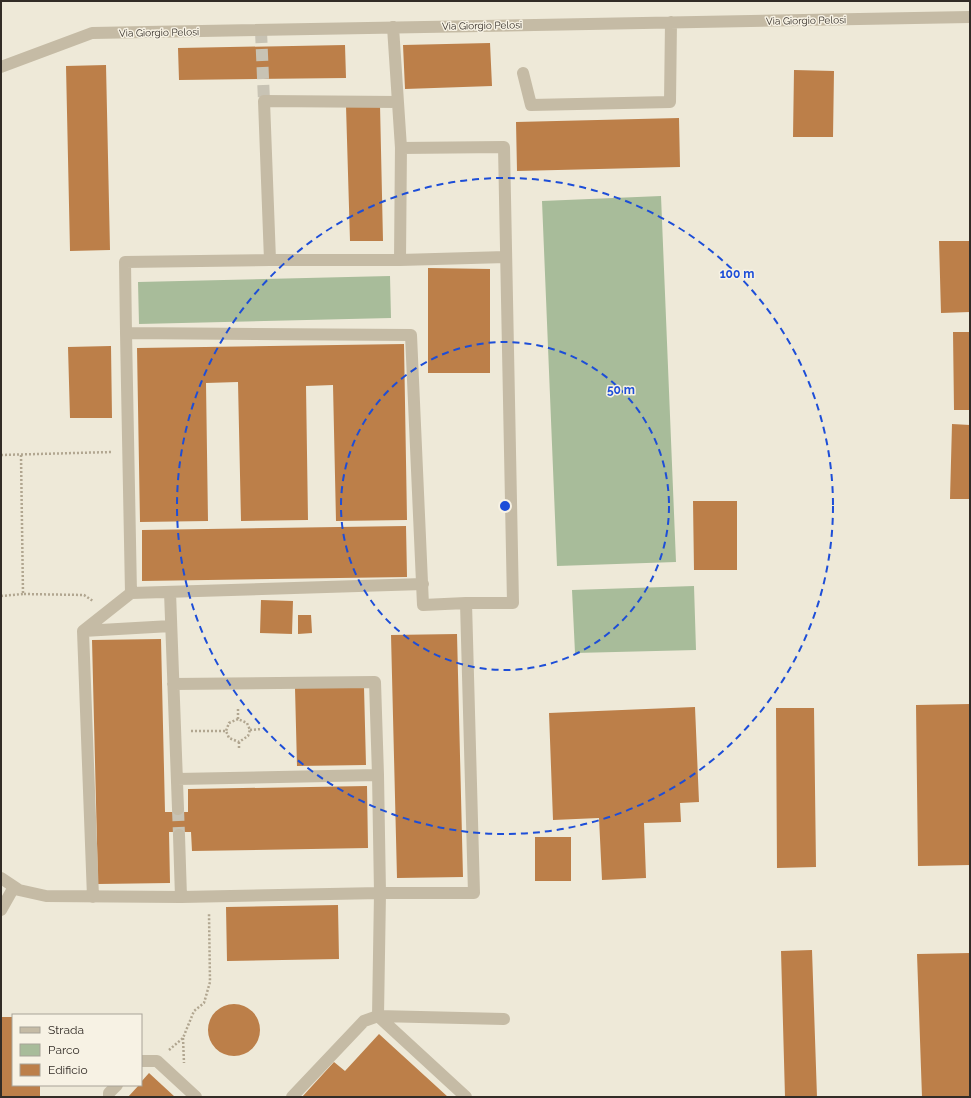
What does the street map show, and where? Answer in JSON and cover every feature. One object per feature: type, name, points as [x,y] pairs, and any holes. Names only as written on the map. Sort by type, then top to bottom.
[{"type":"street","name":"Via Giorgio Pelosi","points":[[1,67],[92,33],[970,17]]},
{"type":"street","points":[[523,73],[531,105],[670,102],[671,22]]},
{"type":"street","points":[[393,27],[401,144],[400,260]]},
{"type":"street","points":[[270,260],[264,101],[398,102]]},
{"type":"street","points":[[126,333],[411,335],[423,605],[513,603],[504,147],[401,148],[401,144]]},
{"type":"street","points":[[131,593],[125,262],[400,260],[506,256]]},
{"type":"street","points":[[83,631],[131,593],[423,584]]},
{"type":"street","points":[[170,592],[178,809]]},
{"type":"street","points":[[1,878],[19,890],[46,896],[181,897],[380,893],[474,893],[466,603]]},
{"type":"street","points":[[83,631],[171,626]]},
{"type":"street","points":[[83,631],[93,897]]},
{"type":"street","points":[[173,684],[375,682],[380,893],[378,1016],[466,1097]]},
{"type":"street","points":[[177,779],[378,775]]},
{"type":"street","points":[[179,835],[181,897]]},
{"type":"street","points":[[1,910],[14,887]]},
{"type":"street","points":[[292,1097],[364,1021],[378,1016],[504,1019]]},
{"type":"street","points":[[142,1061],[157,1061],[196,1097]]},
{"type":"street","points":[[109,1097],[109,1093],[116,1086]]},
{"type":"path","points":[[1,455],[128,451]]},
{"type":"path","points":[[21,455],[23,594]]},
{"type":"path","points":[[1,596],[23,594],[84,595],[110,610]]},
{"type":"path","points":[[238,708],[238,719]]},
{"type":"path","points":[[238,719],[247,723],[250,730],[248,736],[239,742],[229,738],[226,731],[229,723],[238,719]]},
{"type":"path","points":[[250,730],[262,729]]},
{"type":"path","points":[[175,730],[226,731]]},
{"type":"path","points":[[239,742],[239,750]]},
{"type":"path","points":[[157,1061],[182,1038],[194,1011],[204,1003],[210,982],[208,896]]},
{"type":"green space","points":[[661,196],[676,562],[557,566],[542,201]]},
{"type":"green space","points":[[390,276],[391,318],[139,324],[138,282]]},
{"type":"green space","points":[[694,586],[696,650],[575,653],[572,590]]},
{"type":"building","points":[[490,43],[492,86],[405,89],[403,45]]},
{"type":"building","points":[[345,45],[346,78],[179,80],[178,48]]},
{"type":"building","points":[[106,65],[110,250],[70,251],[66,66]]},
{"type":"building","points":[[794,70],[834,71],[833,137],[793,137]]},
{"type":"building","points":[[380,105],[383,241],[350,241],[346,106]]},
{"type":"building","points":[[679,118],[680,167],[517,171],[516,122]]},
{"type":"building","points":[[939,241],[970,241],[970,312],[941,313]]},
{"type":"building","points":[[428,268],[490,269],[490,373],[428,373]]},
{"type":"building","points":[[953,332],[970,332],[970,410],[954,410]]},
{"type":"building","points":[[404,344],[407,520],[336,521],[333,385],[306,386],[308,520],[241,521],[238,382],[206,383],[208,521],[140,522],[137,348]]},
{"type":"building","points":[[111,346],[112,418],[70,418],[68,347]]},
{"type":"building","points":[[952,424],[970,425],[970,499],[950,499]]},
{"type":"building","points":[[693,501],[737,501],[737,570],[694,570]]},
{"type":"building","points":[[406,526],[407,577],[142,581],[142,530]]},
{"type":"building","points":[[261,600],[293,601],[292,634],[260,633]]},
{"type":"building","points":[[298,615],[311,615],[312,633],[298,634]]},
{"type":"building","points":[[457,634],[463,877],[397,878],[391,635]]},
{"type":"building","points":[[161,639],[165,812],[188,812],[188,789],[367,786],[368,848],[192,851],[191,832],[169,832],[170,883],[98,884],[92,640]]},
{"type":"building","points":[[364,687],[366,765],[297,766],[295,688]]},
{"type":"building","points":[[970,704],[970,865],[918,866],[916,705]]},
{"type":"building","points":[[695,707],[699,802],[680,803],[681,822],[644,823],[646,878],[602,880],[599,818],[553,820],[549,713]]},
{"type":"building","points":[[776,708],[814,708],[816,867],[777,868]]},
{"type":"building","points":[[535,837],[571,837],[571,881],[535,881]]},
{"type":"building","points":[[338,905],[339,959],[227,961],[226,907]]},
{"type":"building","points":[[812,950],[817,1097],[785,1097],[781,951]]},
{"type":"building","points":[[970,953],[970,1097],[922,1097],[917,954]]},
{"type":"building","points":[[229,1004],[239,1004],[249,1008],[256,1015],[260,1025],[260,1035],[256,1045],[249,1052],[239,1056],[229,1056],[219,1052],[212,1045],[208,1035],[208,1025],[212,1015],[219,1008]]},
{"type":"building","points":[[1,1017],[12,1017],[12,1086],[40,1086],[40,1097],[1,1097]]},
{"type":"building","points":[[379,1034],[448,1097],[302,1097],[334,1062],[345,1071]]},
{"type":"building","points":[[149,1073],[175,1097],[128,1097],[138,1086],[142,1086],[142,1081]]},
{"type":"tunnel","points":[[261,31],[264,101]]},
{"type":"tunnel","points":[[178,809],[179,835]]}]
